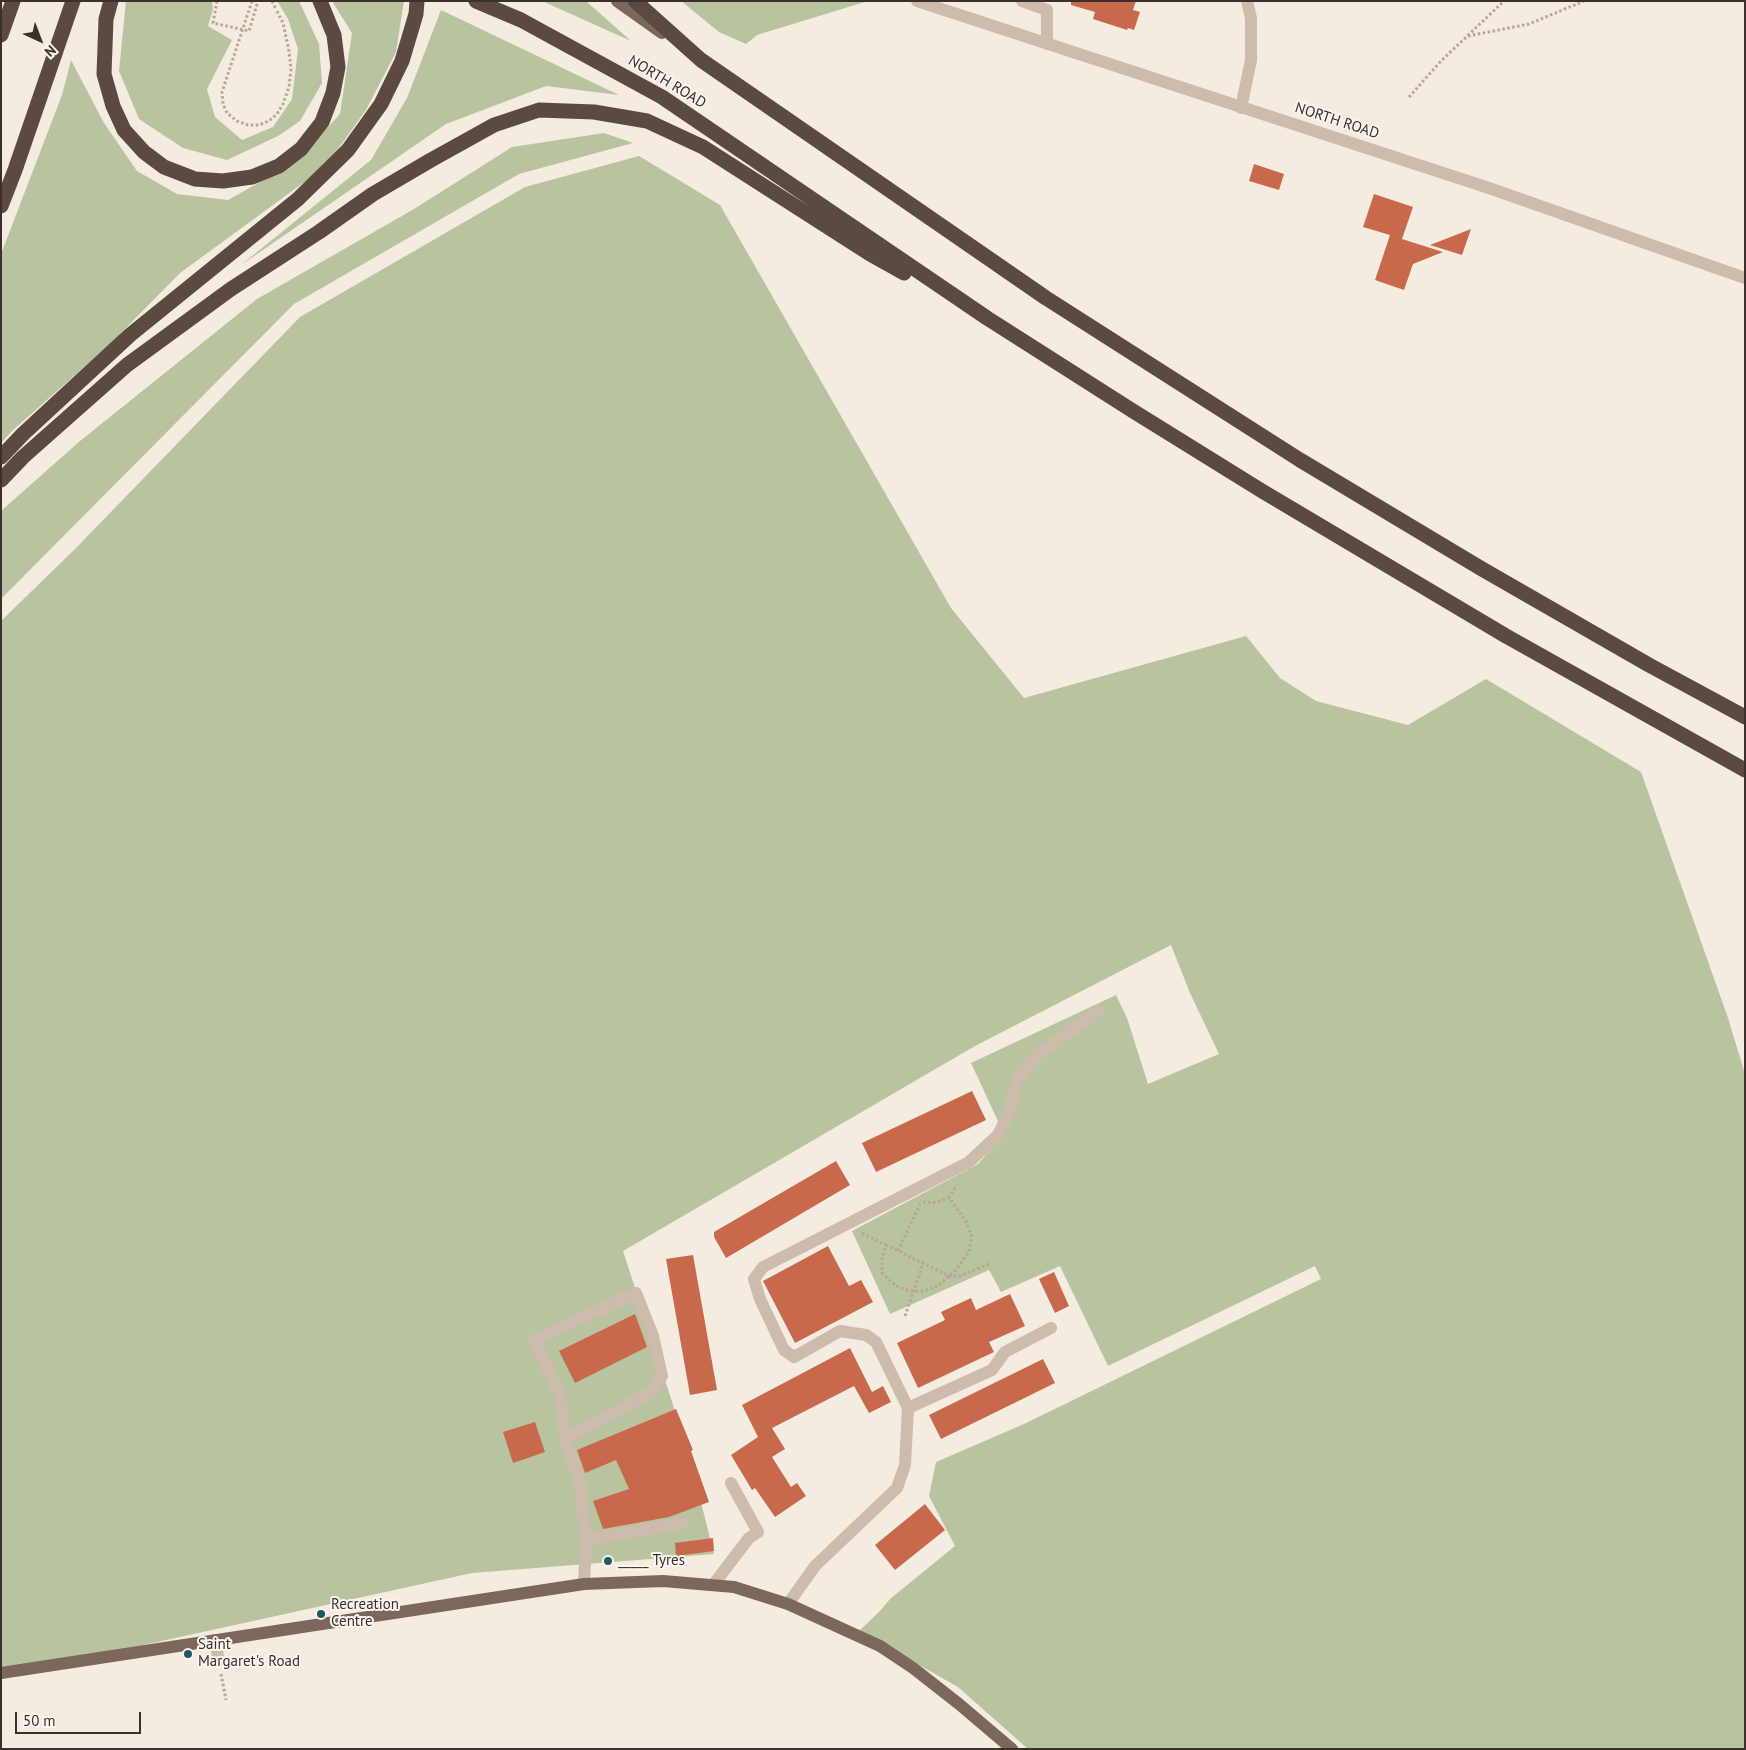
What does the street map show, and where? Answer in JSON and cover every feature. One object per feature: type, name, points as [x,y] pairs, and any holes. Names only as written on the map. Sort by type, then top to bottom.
[{"type":"highway","points":[[1,35],[13,1]]},
{"type":"highway","points":[[1,206],[74,1]]},
{"type":"highway","points":[[111,1],[106,19],[104,74],[113,106],[124,130],[144,152],[164,167],[195,179],[224,181],[252,177],[279,166],[301,149],[322,122],[333,93],[338,67],[334,35],[320,1]]},
{"type":"highway","name":"NORTH ROAD","points":[[476,1],[520,20],[662,97],[828,212],[987,318]]},
{"type":"highway","points":[[635,1],[701,60],[1046,298],[1300,460],[1482,569],[1649,665],[1745,717]]},
{"type":"highway","points":[[1,457],[23,434],[130,335],[298,200],[348,150],[381,104],[402,61],[416,8]]},
{"type":"highway","points":[[1,480],[23,457],[127,365],[231,289],[374,194],[494,124],[539,110],[594,112],[648,122],[703,147],[870,254],[987,318],[1238,476],[1430,591],[1514,641],[1745,770]]},
{"type":"main road","points":[[617,1],[701,60]]},
{"type":"main road","points":[[1,1673],[584,1584],[663,1581],[734,1587],[788,1604],[880,1646],[959,1704],[1012,1749]]},
{"type":"street","name":"NORTH ROAD","points":[[917,1],[1489,188],[1745,278]]},
{"type":"street","points":[[1022,1],[1047,10],[1047,44]]},
{"type":"street","points":[[1241,108],[1250,60],[1251,18],[1247,1]]},
{"type":"street","points":[[788,1604],[815,1566],[897,1488],[905,1465],[908,1408],[876,1342],[866,1335],[840,1331],[794,1357],[784,1350],[760,1299],[754,1279],[764,1267],[969,1162],[998,1135],[1009,1113],[1018,1077],[1035,1057],[1098,1011]]},
{"type":"street","points":[[565,1439],[653,1391],[662,1376],[653,1336],[636,1292],[534,1340],[560,1395],[565,1439],[580,1483],[586,1540],[584,1584]]},
{"type":"street","points":[[908,1408],[992,1370],[1005,1352],[1052,1328]]},
{"type":"street","points":[[713,1585],[749,1538],[758,1532],[731,1482]]},
{"type":"street","points":[[586,1540],[683,1523]]},
{"type":"street","points":[[215,1640],[219,1661]]},
{"type":"path","points":[[217,1],[214,22],[249,31],[258,1]]},
{"type":"path","points":[[252,1],[222,92],[223,104],[227,113],[237,121],[248,125],[259,125],[269,121],[277,114],[289,87],[289,51],[283,23],[272,1]]},
{"type":"path","points":[[1408,97],[1504,1]]},
{"type":"path","points":[[1467,36],[1529,24],[1584,1]]},
{"type":"path","points":[[921,1202],[932,1203],[949,1198],[960,1180],[956,1168]]},
{"type":"path","points":[[898,1251],[931,1181]]},
{"type":"path","points":[[886,1245],[882,1259],[882,1273],[896,1286],[910,1292],[938,1286],[956,1270],[969,1251],[972,1237],[966,1221],[949,1198]]},
{"type":"path","points":[[852,1221],[858,1231],[949,1276],[960,1276],[989,1264]]},
{"type":"path","points":[[905,1316],[924,1263]]},
{"type":"path","points":[[219,1661],[226,1700]]},
{"type":"green space","points":[[126,1],[212,1],[213,9],[208,26],[232,40],[207,89],[215,117],[242,140],[273,127],[292,99],[298,49],[288,19],[277,1],[299,1],[319,44],[322,83],[300,121],[278,136],[227,160],[183,148],[139,119],[119,71]]},
{"type":"green space","points":[[332,1],[404,1],[396,52],[366,110],[325,167],[180,273],[110,344],[13,430],[1,443],[1,254],[62,95],[71,60],[104,123],[137,171],[177,194],[228,200],[296,162],[340,114],[352,33]]},
{"type":"green space","points":[[542,1],[586,1],[631,41]]},
{"type":"green space","points":[[681,1],[868,1],[757,35],[746,44],[719,32]]},
{"type":"green space","points":[[441,10],[619,95],[546,86],[446,124],[241,265],[371,160],[407,98]]},
{"type":"green space","points":[[604,133],[633,143],[519,174],[294,304],[1,599],[1,511],[80,441],[257,299],[414,209],[512,147]]},
{"type":"green space","points":[[639,156],[720,205],[951,608],[1024,698],[1246,636],[1280,678],[1316,701],[1408,725],[1486,679],[1641,772],[1728,1018],[1745,1074],[1745,1749],[1028,1749],[958,1687],[859,1631],[890,1599],[955,1546],[929,1496],[936,1462],[1024,1424],[1321,1279],[1315,1266],[1108,1366],[1060,1266],[1001,1292],[989,1270],[890,1314],[852,1231],[978,1164],[1004,1134],[971,1063],[1116,995],[1127,1018],[1148,1084],[1219,1054],[1190,993],[1171,945],[975,1046],[623,1251],[688,1451],[714,1554],[472,1573],[107,1653],[1,1667],[1,621],[75,549],[300,317],[525,187]]},
{"type":"building","points":[[1071,1],[1136,1],[1133,10],[1140,12],[1134,30],[1128,28],[1127,30],[1093,19],[1095,12],[1071,5]]},
{"type":"building","points":[[1254,164],[1284,174],[1279,190],[1249,181]]},
{"type":"building","points":[[1374,194],[1413,207],[1402,239],[1443,252],[1413,264],[1404,290],[1375,280],[1390,235],[1363,227]]},
{"type":"building","points":[[1471,229],[1462,255],[1430,245]]},
{"type":"building","points":[[972,1091],[986,1120],[876,1172],[862,1143]]},
{"type":"building","points":[[836,1161],[850,1185],[726,1258],[714,1237],[714,1232]]},
{"type":"building","points":[[828,1246],[849,1286],[861,1280],[873,1302],[795,1343],[763,1281]]},
{"type":"building","points":[[693,1255],[717,1390],[690,1395],[666,1259]]},
{"type":"building","points":[[1054,1272],[1069,1306],[1055,1313],[1039,1279]]},
{"type":"building","points":[[1010,1294],[1025,1326],[989,1342],[994,1352],[918,1388],[897,1343],[945,1320],[941,1312],[971,1298],[976,1310]]},
{"type":"building","points":[[635,1314],[647,1347],[575,1383],[559,1351]]},
{"type":"building","points":[[850,1348],[872,1392],[883,1386],[891,1402],[869,1413],[854,1386],[772,1428],[785,1449],[772,1457],[791,1487],[797,1483],[806,1496],[775,1517],[755,1488],[752,1490],[731,1455],[758,1437],[742,1405]]},
{"type":"building","points":[[1043,1359],[1055,1383],[941,1439],[929,1415]]},
{"type":"building","points":[[676,1409],[693,1450],[691,1451],[709,1502],[669,1517],[603,1529],[593,1501],[629,1489],[616,1460],[585,1473],[577,1450]]},
{"type":"building","points":[[535,1422],[545,1452],[513,1463],[503,1432]]},
{"type":"building","points":[[925,1504],[945,1530],[895,1570],[875,1545]]},
{"type":"building","points":[[713,1538],[714,1551],[676,1556],[675,1543]]},
{"type":"place","name":"_____ Tyres","points":[[608,1561]]},
{"type":"place","name":"Recreation Centre","points":[[321,1614]]},
{"type":"place","name":"Saint Margaret's Road","points":[[188,1654]]}]
